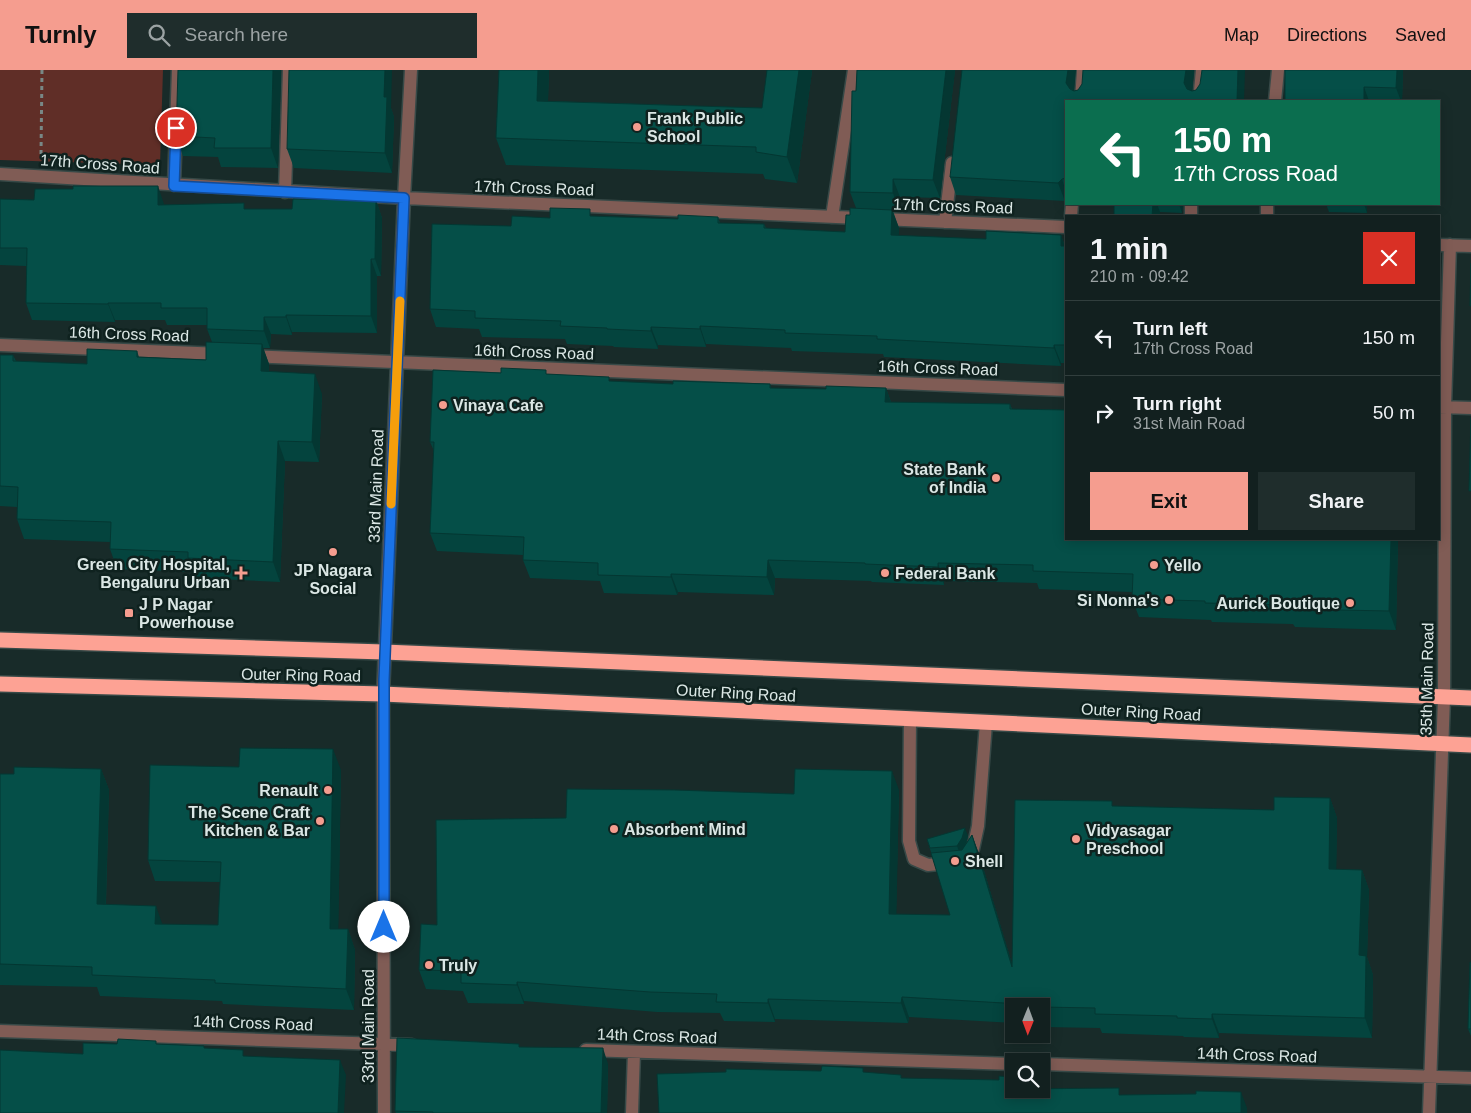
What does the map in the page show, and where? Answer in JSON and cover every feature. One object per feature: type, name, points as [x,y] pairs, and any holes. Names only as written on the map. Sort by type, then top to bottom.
[{"type":"highway","name":"Outer Ring Road","points":[[0,640],[384,652],[1471,698]]},
{"type":"highway","name":"Outer Ring Road","points":[[0,684],[383,694],[1471,745]]},
{"type":"street","points":[[174,186],[178,70]]},
{"type":"street","points":[[285,192],[289,70]]},
{"type":"street","name":"33rd Main Road","points":[[384,1113],[384,652],[411,70]]},
{"type":"street","points":[[832,217],[854,70]]},
{"type":"street","points":[[1081,100],[1084,70]]},
{"type":"street","points":[[1199,100],[1202,70]]},
{"type":"street","points":[[1275,100],[1278,70]]},
{"type":"street","points":[[945,222],[954,146]]},
{"type":"street","name":"17th Cross Road","points":[[0,174],[174,186],[404,198],[1065,227]]},
{"type":"street","points":[[1444,245],[1471,246]]},
{"type":"street","name":"35th Main Road","points":[[1429,1113],[1444,698],[1442,407],[1444,245]]},
{"type":"street","name":"16th Cross Road","points":[[0,345],[1065,390]]},
{"type":"street","points":[[1442,407],[1471,408]]},
{"type":"street","points":[[910,719],[909,841],[914,859],[928,865],[965,862],[973,849],[978,826],[986,722]]},
{"type":"street","name":"14th Cross Road","points":[[0,1031],[424,1045]]},
{"type":"street","name":"14th Cross Road","points":[[574,1050],[1005,1064]]},
{"type":"street","points":[[632,1113],[634,1052]]},
{"type":"street","name":"14th Cross Road","points":[[1050,1064],[1471,1078]]},
{"type":"path","points":[[40,177],[42,70]]},
{"type":"shaded area","points":[[0,70],[163,70],[160,165],[0,160]]},
{"type":"building","points":[[178,70],[273,70],[271,148],[214,148],[215,138],[176,136]]},
{"type":"building","points":[[289,70],[385,70],[384,97],[387,97],[385,153],[287,149]]},
{"type":"building","points":[[499,70],[538,70],[537,101],[762,108],[767,70],[799,70],[787,157],[756,152],[756,147],[496,138]]},
{"type":"building","points":[[857,70],[946,70],[933,180],[893,179],[893,193],[850,192],[852,91],[856,91]]},
{"type":"building","points":[[962,70],[1068,70],[1066,83],[1074,91],[1078,90],[1082,84],[1083,70],[1186,70],[1184,83],[1187,89],[1192,91],[1196,90],[1200,84],[1202,70],[1238,70],[1237,100],[1065,100],[1065,178],[1058,183],[950,177]]},
{"type":"building","points":[[1285,70],[1397,70],[1396,88],[1364,87],[1364,100],[1285,100]]},
{"type":"building","points":[[73,186],[158,186],[158,205],[244,203],[244,209],[292,209],[293,199],[376,200],[375,259],[371,259],[371,316],[286,315],[286,317],[264,317],[264,331],[207,329],[207,308],[161,308],[161,303],[26,303],[27,248],[0,248],[0,199],[34,200],[35,189],[73,189]]},
{"type":"building","points":[[1114,205],[1153,205],[1152,215],[1114,215]]},
{"type":"building","points":[[550,208],[590,209],[590,216],[678,219],[678,215],[718,217],[718,223],[764,224],[764,228],[845,232],[846,215],[850,215],[850,208],[892,210],[891,235],[986,239],[986,231],[1061,235],[1061,246],[1065,246],[1065,345],[1054,345],[1054,348],[877,339],[877,336],[785,333],[785,330],[700,326],[700,329],[651,327],[651,331],[607,329],[560,326],[561,321],[475,318],[475,311],[430,309],[432,224],[511,226],[512,216],[550,218]]},
{"type":"building","points":[[1471,263],[1471,306],[1470,306]]},
{"type":"building","points":[[206,342],[262,344],[261,371],[315,374],[312,442],[278,441],[273,562],[188,558],[188,552],[110,549],[111,522],[17,519],[18,487],[0,486],[0,355],[13,355],[13,361],[87,364],[87,349],[137,351],[137,357],[206,360]]},
{"type":"building","points":[[501,368],[546,370],[546,374],[609,377],[609,381],[673,384],[673,381],[770,384],[770,388],[826,389],[826,386],[886,388],[885,402],[1010,404],[1010,409],[1065,410],[1065,540],[1391,540],[1389,611],[1288,609],[1288,605],[1132,599],[1133,574],[1033,571],[1033,565],[938,563],[938,567],[768,560],[767,577],[671,574],[671,577],[598,575],[598,563],[523,560],[524,537],[430,533],[434,442],[430,442],[433,370],[501,373]]},
{"type":"building","points":[[1471,417],[1471,491],[1469,491]]},
{"type":"building","points":[[240,748],[333,749],[330,929],[348,929],[346,989],[215,983],[215,980],[92,975],[92,967],[0,964],[0,774],[14,774],[14,767],[101,769],[97,904],[156,906],[155,924],[218,925],[221,862],[148,860],[150,765],[239,767]]},
{"type":"building","points":[[795,769],[892,771],[889,914],[950,915],[931,853],[962,850],[972,835],[1012,967],[1015,800],[1112,801],[1112,806],[1274,810],[1274,797],[1330,798],[1329,869],[1362,870],[1359,955],[1366,956],[1365,1018],[1212,1014],[1212,1019],[1177,1018],[1177,1016],[1095,1014],[1095,1008],[1050,1007],[1050,998],[1005,998],[1005,1003],[902,997],[901,1003],[768,999],[768,1003],[716,1002],[717,994],[650,992],[517,982],[517,985],[461,983],[461,971],[419,970],[421,924],[437,925],[436,820],[566,818],[567,789],[794,794]]},
{"type":"building","points":[[965,828],[957,846],[930,848],[927,839]]},
{"type":"building","points":[[1470,962],[1471,1029],[1468,1029]]},
{"type":"building","points":[[397,1038],[519,1044],[519,1047],[603,1048],[601,1113],[433,1113],[395,1111]]},
{"type":"building","points":[[118,1039],[156,1041],[156,1044],[243,1050],[243,1056],[340,1060],[338,1113],[0,1113],[0,1050],[83,1054],[83,1043],[117,1044]]},
{"type":"building","points":[[822,1066],[863,1068],[863,1072],[901,1075],[901,1078],[999,1080],[999,1076],[1005,1076],[1005,1098],[1050,1098],[1050,1089],[1119,1088],[1119,1095],[1196,1094],[1196,1091],[1241,1092],[1241,1113],[659,1113],[657,1074],[726,1072],[726,1069],[821,1071]]},
{"type":"slow traffic","points":[[391,504],[400,301]]},
{"type":"place","name":"Frank Public School","points":[[637,127]]},
{"type":"place","name":"Vinaya Cafe","points":[[443,405]]},
{"type":"place","name":"State Bank of India","points":[[996,478]]},
{"type":"place","name":"JP Nagara Social","points":[[333,552]]},
{"type":"place","name":"Yello","points":[[1154,565]]},
{"type":"place","name":"Green City Hospital, Bengaluru Urban","points":[[241,573]]},
{"type":"place","name":"Federal Bank","points":[[885,573]]},
{"type":"place","name":"Si Nonna's","points":[[1169,600]]},
{"type":"place","name":"Aurick Boutique","points":[[1350,603]]},
{"type":"place","name":"J P Nagar Powerhouse","points":[[129,613]]},
{"type":"place","name":"Renault","points":[[328,790]]},
{"type":"place","name":"The Scene Craft Kitchen & Bar","points":[[320,821]]},
{"type":"place","name":"Absorbent Mind","points":[[614,829]]},
{"type":"place","name":"Vidyasagar Preschool","points":[[1076,839]]},
{"type":"place","name":"Shell","points":[[955,861]]},
{"type":"place","name":"Truly","points":[[429,965]]},
{"type":"route","points":[[176,128],[174,186],[404,198],[383,694],[384,927]]}]
